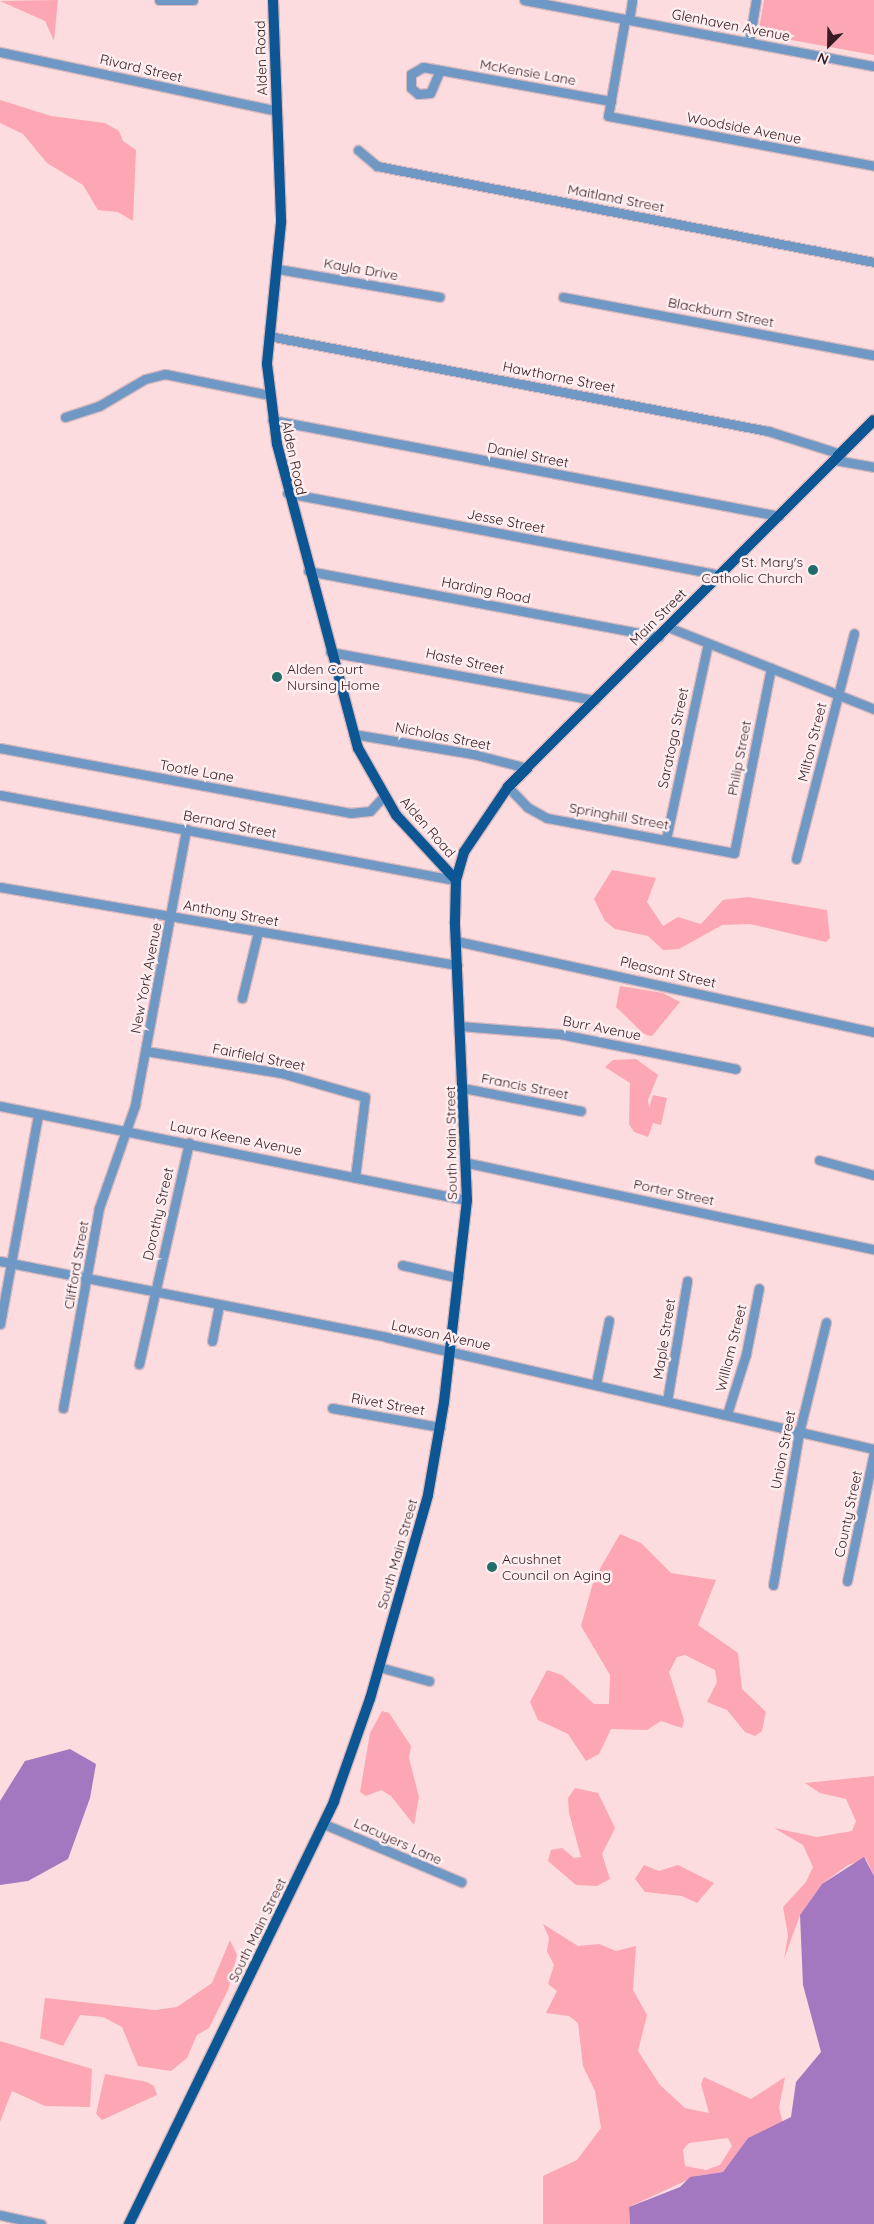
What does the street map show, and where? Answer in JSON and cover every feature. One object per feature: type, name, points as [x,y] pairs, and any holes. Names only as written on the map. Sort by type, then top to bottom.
[{"type":"main road","name":"Alden Road","points":[[273,0],[277,111],[278,269],[269,336],[269,395],[272,420],[287,493],[353,734],[384,796],[456,880]]},
{"type":"main road","name":"Main Street","points":[[470,840],[508,787],[874,420]]},
{"type":"main road","name":"South Main Street","points":[[129,2224],[324,1824],[379,1667],[426,1503],[440,1427],[467,1200],[468,1163],[457,965],[456,880],[470,840]]},
{"type":"street","points":[[159,0],[193,0]]},
{"type":"street","name":"Glenhaven Avenue","points":[[524,0],[874,66]]},
{"type":"street","points":[[611,101],[632,0]]},
{"type":"street","points":[[749,42],[756,0]]},
{"type":"street","name":"Rivard Street","points":[[0,52],[277,111]]},
{"type":"street","name":"McKensie Lane","points":[[440,70],[611,101]]},
{"type":"street","name":"Woodside Avenue","points":[[611,101],[608,116],[874,166]]},
{"type":"street","name":"Maitland Street","points":[[358,150],[377,166],[874,262]]},
{"type":"street","name":"Kayla Drive","points":[[278,269],[440,297]]},
{"type":"street","name":"Blackburn Street","points":[[563,297],[874,356]]},
{"type":"street","name":"Hawthorne Street","points":[[269,336],[768,431],[838,457],[874,467]]},
{"type":"street","points":[[65,416],[99,406],[145,378],[165,374],[269,395]]},
{"type":"street","name":"Daniel Street","points":[[272,420],[779,516]]},
{"type":"street","name":"Jesse Street","points":[[287,493],[720,576]]},
{"type":"street","name":"Harding Road","points":[[308,571],[659,637]]},
{"type":"street","points":[[668,627],[874,708]]},
{"type":"street","name":"Milton Street","points":[[796,858],[854,633]]},
{"type":"street","name":"Saratoga Street","points":[[666,839],[708,643]]},
{"type":"street","name":"Haste Street","points":[[330,652],[595,700]]},
{"type":"street","name":"Philip Street","points":[[734,853],[771,668]]},
{"type":"street","name":"Nicholas Street","points":[[353,734],[473,754],[528,768]]},
{"type":"street","name":"Tootle Lane","points":[[0,748],[350,813],[370,811],[384,796]]},
{"type":"street","name":"Springhill Street","points":[[508,787],[527,807],[547,818],[734,853]]},
{"type":"street","name":"Bernard Street","points":[[0,795],[456,880]]},
{"type":"street","name":"New York Avenue","points":[[123,1130],[135,1105],[172,916],[186,829]]},
{"type":"street","name":"Anthony Street","points":[[0,887],[457,965]]},
{"type":"street","points":[[242,998],[258,932]]},
{"type":"street","name":"Pleasant Street","points":[[456,941],[874,1032]]},
{"type":"street","name":"Burr Avenue","points":[[460,1026],[560,1034],[736,1069]]},
{"type":"street","name":"Fairfield Street","points":[[146,1051],[280,1074],[365,1097],[355,1176]]},
{"type":"street","name":"Francis Street","points":[[463,1088],[581,1111]]},
{"type":"street","name":"Laura Keene Avenue","points":[[0,1106],[467,1200]]},
{"type":"street","points":[[0,1324],[38,1114]]},
{"type":"street","name":"Clifford Street","points":[[63,1408],[100,1208],[123,1130]]},
{"type":"street","name":"Dorothy Street","points":[[139,1364],[189,1143]]},
{"type":"street","points":[[819,1160],[874,1174]]},
{"type":"street","name":"Porter Street","points":[[468,1163],[874,1249]]},
{"type":"street","name":"Lawson Avenue","points":[[0,1261],[450,1352],[727,1414],[874,1450]]},
{"type":"street","points":[[402,1265],[459,1278]]},
{"type":"street","name":"Maple Street","points":[[667,1401],[687,1281]]},
{"type":"street","name":"William Street","points":[[727,1414],[746,1354],[759,1288]]},
{"type":"street","points":[[212,1341],[220,1305]]},
{"type":"street","points":[[596,1384],[609,1320]]},
{"type":"street","name":"Union Street","points":[[773,1584],[799,1433],[826,1322]]},
{"type":"street","name":"Rivet Street","points":[[332,1408],[440,1427]]},
{"type":"street","name":"County Street","points":[[847,1582],[874,1450]]},
{"type":"street","points":[[379,1667],[429,1681]]},
{"type":"street","name":"Lacuyers Lane","points":[[324,1824],[461,1882]]},
{"type":"street","points":[[0,2215],[41,2224]]},
{"type":"shaded area","points":[[58,0],[54,41],[45,21],[0,1]]},
{"type":"shaded area","points":[[764,0],[874,0],[874,55],[758,34]]},
{"type":"shaded area","points":[[0,100],[51,116],[105,123],[119,131],[123,141],[136,150],[133,221],[118,212],[98,210],[83,185],[47,163],[23,134],[0,123]]},
{"type":"shaded area","points":[[612,870],[656,878],[647,902],[663,926],[678,917],[701,924],[723,900],[748,897],[827,910],[830,938],[826,942],[750,924],[722,925],[679,949],[663,950],[648,936],[615,929],[605,921],[594,899]]},
{"type":"shaded area","points":[[620,986],[663,993],[680,1002],[652,1036],[645,1035],[616,1007]]},
{"type":"shaded area","points":[[636,1059],[658,1075],[648,1100],[649,1108],[653,1095],[667,1098],[661,1125],[653,1123],[648,1137],[634,1132],[629,1124],[630,1083],[605,1067],[613,1060]]},
{"type":"shaded area","points":[[620,1534],[641,1543],[671,1573],[716,1580],[698,1625],[738,1653],[742,1689],[766,1712],[762,1731],[755,1736],[745,1732],[727,1710],[707,1702],[717,1682],[715,1670],[685,1655],[677,1657],[669,1672],[684,1720],[682,1728],[661,1721],[647,1730],[611,1729],[599,1754],[586,1761],[568,1734],[538,1720],[530,1702],[547,1670],[562,1675],[594,1704],[609,1704],[610,1675],[581,1626],[594,1579]]},
{"type":"shaded area","points":[[382,1711],[389,1713],[411,1746],[409,1758],[419,1797],[414,1825],[391,1796],[381,1790],[366,1796],[360,1792],[370,1733]]},
{"type":"shaded area","points":[[70,1749],[96,1764],[90,1798],[68,1859],[28,1881],[0,1885],[0,1801],[25,1761]]},
{"type":"shaded area","points":[[874,1776],[874,1876],[866,1859],[848,1865],[822,1884],[800,1915],[784,1959],[788,1935],[783,1907],[806,1882],[813,1867],[803,1845],[774,1828],[817,1837],[852,1831],[856,1821],[846,1799],[820,1793],[805,1783]]},
{"type":"shaded area","points":[[575,1788],[598,1793],[615,1828],[602,1854],[610,1879],[597,1886],[576,1885],[548,1861],[551,1850],[562,1848],[574,1858],[581,1857],[569,1813],[568,1798]]},
{"type":"shaded area","points":[[864,1857],[874,1876],[874,2224],[630,2224],[629,2207],[680,2187],[690,2177],[723,2172],[748,2138],[791,2117],[796,2082],[821,2052],[803,1985],[800,1915],[822,1884]]},
{"type":"shaded area","points":[[644,1865],[659,1871],[678,1865],[714,1883],[697,1903],[682,1896],[645,1892],[635,1879]]},
{"type":"shaded area","points":[[543,1924],[578,1946],[599,1944],[616,1951],[636,1946],[633,1990],[647,2015],[638,2051],[660,2085],[685,2108],[709,2113],[701,2084],[704,2077],[751,2099],[785,2077],[779,2108],[783,2123],[748,2138],[723,2172],[696,2176],[629,2207],[630,2224],[543,2224],[543,2176],[577,2160],[601,2128],[595,2091],[583,2066],[578,2023],[569,2016],[546,2013],[557,1991],[548,1984],[554,1965],[547,1951],[549,1938]],"holes":[[[728,2138],[732,2146],[720,2165],[706,2170],[685,2166],[683,2150],[689,2143]]]},
{"type":"shaded area","points":[[230,1940],[237,1955],[228,1990],[209,2028],[197,2035],[187,2058],[171,2071],[138,2066],[122,2027],[103,2017],[80,2015],[63,2046],[40,2038],[45,1998],[155,2010],[177,2007],[212,1983]]},
{"type":"shaded area","points":[[0,2041],[92,2069],[90,2107],[45,2106],[12,2091],[0,2122]]},
{"type":"shaded area","points":[[105,2074],[147,2082],[154,2086],[157,2095],[102,2120],[96,2114]]},
{"type":"place","name":"St. Mary's Catholic Church","points":[[813,570]]},
{"type":"place","name":"Alden Court Nursing Home","points":[[277,677]]},
{"type":"place","name":"Acushnet Council on Aging","points":[[492,1567]]}]
